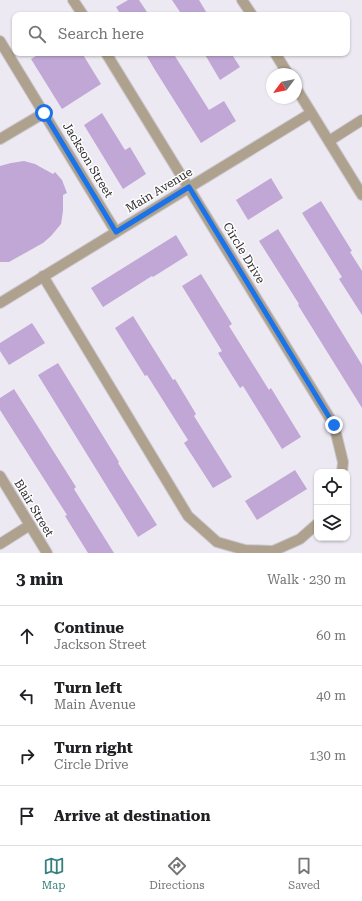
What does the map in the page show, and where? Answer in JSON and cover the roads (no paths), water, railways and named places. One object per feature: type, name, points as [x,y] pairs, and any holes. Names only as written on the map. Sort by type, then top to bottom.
[{"type":"street","points":[[73,0],[80,12]]},
{"type":"street","points":[[242,0],[250,12]]},
{"type":"street","name":"Jackson Street","points":[[0,41],[4,57],[44,113],[116,232]]},
{"type":"street","name":"Circle Drive","points":[[108,56],[334,425],[343,462],[342,469]]},
{"type":"street","points":[[277,56],[284,68]]},
{"type":"street","points":[[302,98],[362,195]]},
{"type":"street","points":[[0,139],[44,113]]},
{"type":"street","name":"Main Avenue","points":[[0,303],[311,113]]},
{"type":"street","points":[[329,141],[362,120]]},
{"type":"street","points":[[43,276],[188,516],[217,542],[245,550],[273,551],[300,539],[314,527]]},
{"type":"street","name":"Blair Street","points":[[0,476],[47,553]]},
{"type":"street","points":[[0,544],[30,525]]}]
